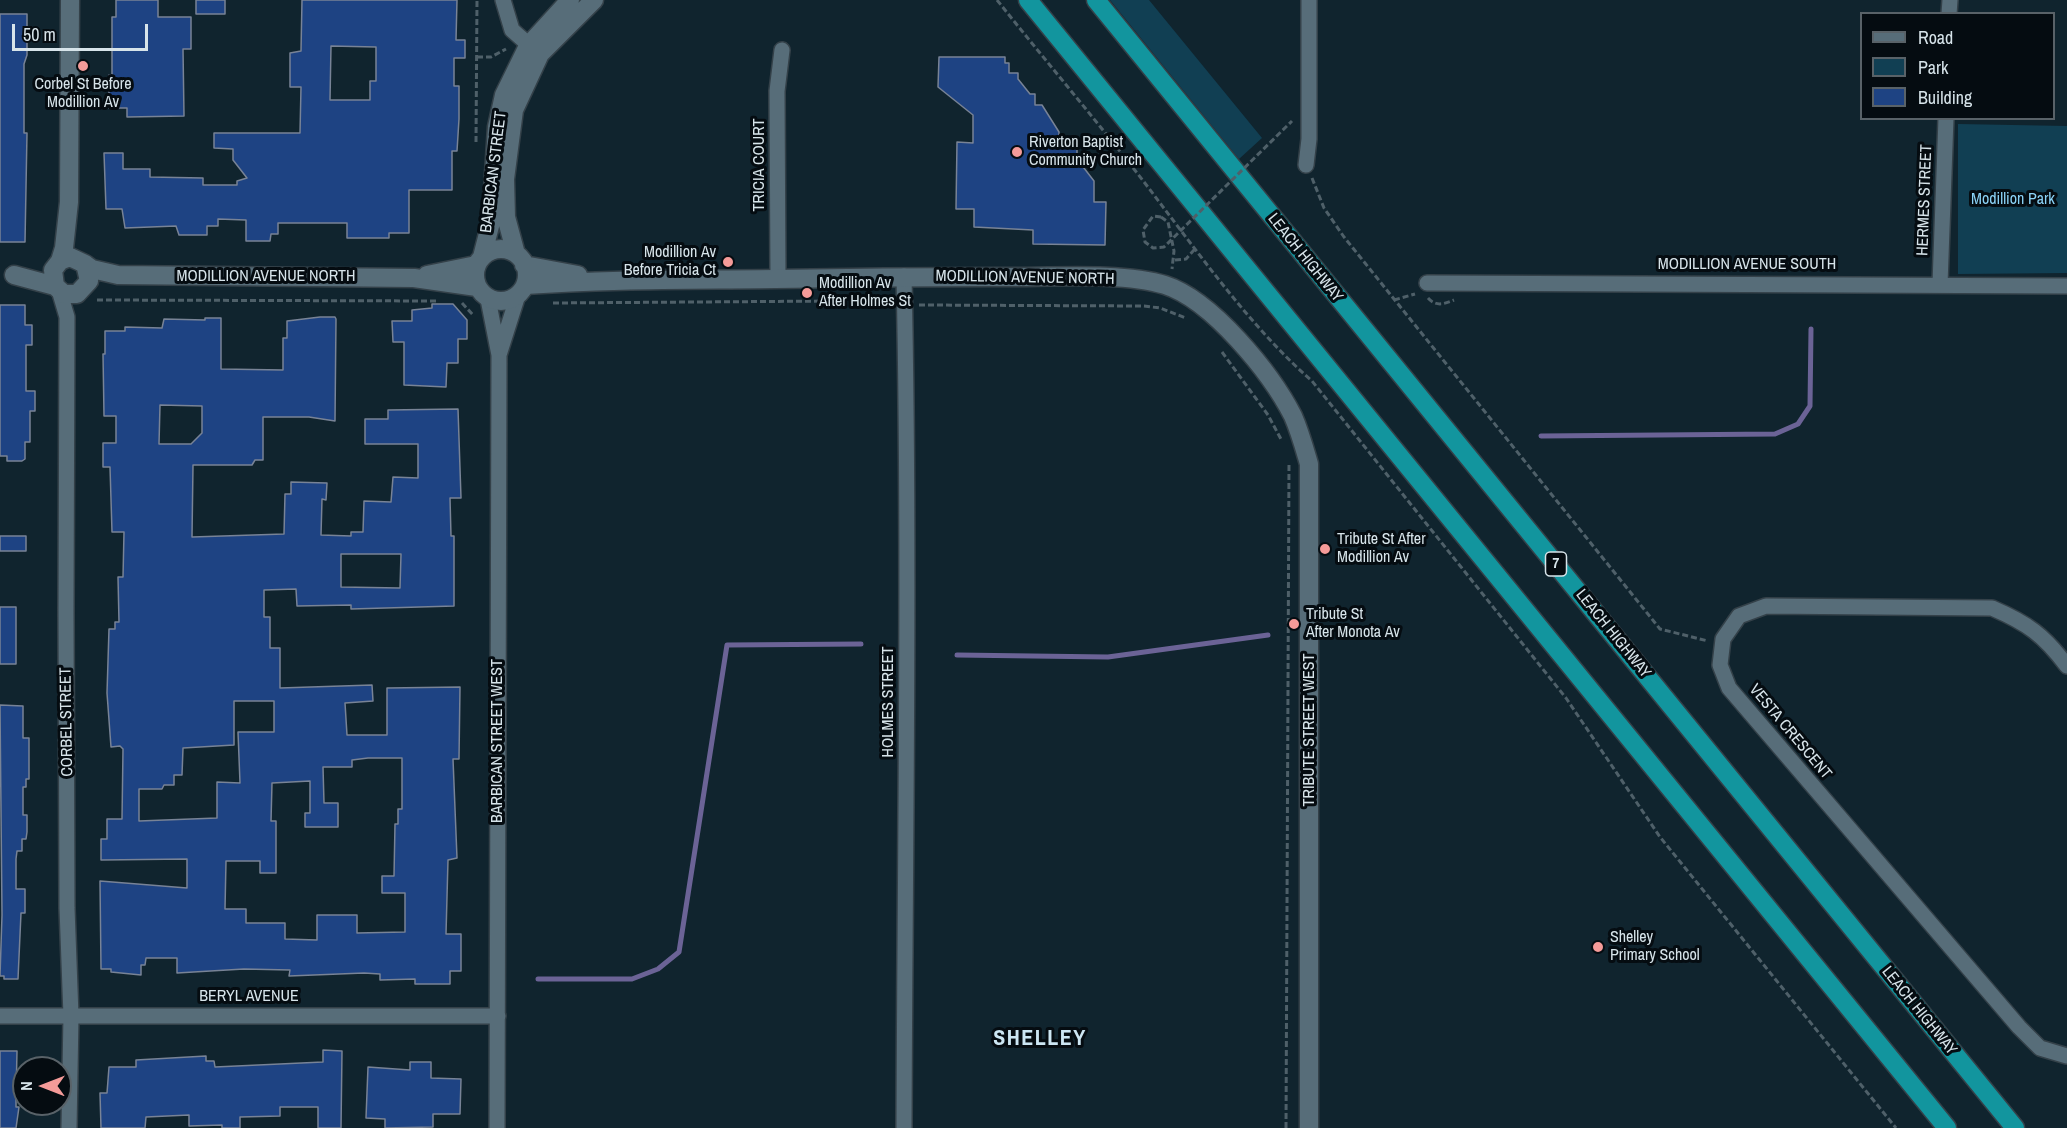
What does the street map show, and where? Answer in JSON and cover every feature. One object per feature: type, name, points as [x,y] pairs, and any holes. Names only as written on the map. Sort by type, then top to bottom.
[{"type":"highway","points":[[1028,0],[1947,1128]]},
{"type":"highway","name":"LEACH HIGHWAY","points":[[1096,0],[2015,1128]]},
{"type":"street","points":[[69,202],[83,262],[90,275],[87,286],[70,295],[57,277],[64,248],[69,202],[70,0]]},
{"type":"street","points":[[503,0],[512,30],[534,50]]},
{"type":"street","name":"BARBICAN STREET","points":[[479,261],[491,222],[497,127],[504,95],[570,0]]},
{"type":"street","name":"BARBICAN STREET","points":[[520,259],[506,217],[507,147],[514,110],[534,50],[594,0]]},
{"type":"street","points":[[1306,165],[1309,139],[1309,0]]},
{"type":"street","name":"TRICIA COURT","points":[[778,279],[777,91],[782,50]]},
{"type":"street","name":"HERMES STREET","points":[[1940,284],[1946,120]]},
{"type":"street","points":[[479,261],[488,252],[502,249],[520,259]]},
{"type":"street","points":[[57,277],[70,257],[83,262]]},
{"type":"street","name":"MODILLION AVENUE NORTH","points":[[520,259],[600,280]]},
{"type":"street","name":"BARBICAN STREET WEST","points":[[497,1128],[499,355],[522,290],[520,259]]},
{"type":"street","name":"MODILLION AVENUE NORTH","points":[[414,278],[479,261]]},
{"type":"street","name":"BARBICAN STREET WEST","points":[[479,261],[474,272],[483,293],[486,321],[499,355]]},
{"type":"street","name":"MODILLION AVENUE NORTH","points":[[83,262],[92,269],[118,275],[414,278],[483,293]]},
{"type":"street","points":[[7,275],[57,277]]},
{"type":"street","name":"MODILLION AVENUE NORTH","points":[[87,286],[118,275]]},
{"type":"street","name":"MODILLION AVENUE NORTH","points":[[522,290],[600,280],[904,276],[1111,278],[1146,280],[1167,286],[1193,300]]},
{"type":"street","name":"HOLMES STREET","points":[[904,276],[908,755],[903,984],[904,1128]]},
{"type":"street","name":"CORBEL STREET","points":[[57,277],[68,316],[67,908],[71,1016],[69,1128]]},
{"type":"street","name":"MODILLION AVENUE SOUTH","points":[[1424,288],[1940,284],[2067,286]]},
{"type":"street","name":"CORBEL STREET","points":[[68,316],[87,286]]},
{"type":"street","points":[[483,293],[504,302],[522,290]]},
{"type":"street","name":"TRIBUTE STREET WEST","points":[[1193,300],[1218,319],[1254,360],[1291,414],[1309,464],[1309,1128]]},
{"type":"street","points":[[1723,644],[1739,616],[1766,606],[1992,608],[2023,621],[2048,640],[2067,666]]},
{"type":"street","name":"VESTA CRESCENT","points":[[1723,644],[1720,665],[1729,688],[2019,1027],[2040,1048],[2067,1056]]},
{"type":"street","name":"BERYL AVENUE","points":[[0,1016],[498,1016]]},
{"type":"path","points":[[476,146],[477,0]]},
{"type":"path","points":[[997,0],[1162,206],[1194,250],[1292,364],[1312,381],[1566,698],[1660,837],[1896,1128]]},
{"type":"path","points":[[1160,308],[1175,260],[1168,222],[1161,217],[1153,216],[1143,230],[1145,242],[1156,249],[1164,247],[1292,121]]},
{"type":"path","points":[[1306,165],[1324,208],[1394,300],[1660,629],[1723,644]]},
{"type":"path","points":[[1175,260],[1186,259],[1194,250]]},
{"type":"path","points":[[87,286],[93,300],[449,301]]},
{"type":"path","points":[[1394,300],[1424,288]]},
{"type":"path","points":[[461,301],[486,321]]},
{"type":"path","points":[[543,303],[837,301],[862,305],[1160,308],[1192,318]]},
{"type":"path","points":[[1219,347],[1268,414],[1284,445]]},
{"type":"path","points":[[1286,1128],[1289,455]]},
{"type":"green space","points":[[1110,0],[1149,0],[1262,138],[1239,159]]},
{"type":"green space","name":"Modillion Park","points":[[1958,124],[2067,126],[2067,273],[1958,274]]},
{"type":"building","points":[[116,0],[158,0],[158,17],[191,17],[191,49],[183,49],[184,116],[127,117],[127,108],[109,108],[109,75],[112,75],[112,17],[116,17]]},
{"type":"building","points":[[196,0],[225,0],[225,14],[196,14]]},
{"type":"building","points":[[302,0],[457,0],[456,40],[465,40],[465,58],[454,58],[454,86],[459,86],[459,119],[457,151],[452,151],[452,190],[409,190],[409,233],[389,233],[389,238],[347,238],[347,223],[278,223],[278,234],[271,234],[270,241],[246,241],[246,220],[218,219],[218,226],[207,226],[207,235],[179,235],[176,226],[125,228],[122,209],[106,209],[104,153],[123,153],[123,169],[150,169],[150,177],[203,178],[203,185],[237,185],[237,181],[247,178],[233,160],[233,149],[214,148],[214,133],[300,133],[301,87],[290,87],[290,53],[301,51]],"holes":[[[331,46],[376,47],[376,81],[370,81],[370,100],[330,100]]]},
{"type":"building","points":[[0,14],[27,14],[27,55],[24,64],[24,133],[27,133],[25,242],[0,242]]},
{"type":"building","name":"Riverton Baptist Community Church","points":[[939,57],[1005,57],[1005,63],[1009,63],[1009,73],[1018,73],[1018,79],[1030,94],[1035,94],[1035,105],[1042,105],[1059,132],[1059,144],[1077,145],[1077,159],[1094,181],[1094,202],[1106,202],[1105,245],[1033,244],[1033,230],[974,227],[974,209],[956,209],[957,142],[973,143],[973,115],[938,87]]},
{"type":"building","points":[[432,304],[453,304],[467,320],[467,339],[458,339],[458,363],[447,363],[446,387],[404,385],[404,342],[393,342],[392,321],[412,321],[412,310],[432,308]]},
{"type":"building","points":[[0,305],[25,305],[25,325],[32,325],[32,345],[26,345],[26,391],[35,391],[35,411],[30,411],[30,442],[25,442],[25,459],[22,461],[7,461],[7,456],[0,456]]},
{"type":"building","points":[[320,317],[335,317],[336,319],[335,421],[309,417],[263,417],[263,460],[255,460],[252,465],[193,465],[192,537],[284,534],[285,494],[291,494],[291,482],[327,483],[326,500],[322,499],[321,535],[351,536],[351,532],[363,532],[364,501],[391,502],[393,477],[418,478],[418,444],[365,444],[365,419],[388,419],[388,410],[458,409],[461,498],[450,498],[451,536],[454,536],[454,606],[351,609],[351,605],[297,606],[296,589],[264,590],[264,617],[270,617],[270,648],[280,648],[280,688],[372,685],[373,701],[345,703],[347,735],[387,735],[387,688],[460,687],[459,759],[453,759],[457,858],[448,860],[446,934],[461,934],[461,971],[450,971],[450,984],[415,984],[415,979],[380,980],[380,974],[364,973],[289,976],[290,970],[244,969],[177,973],[177,958],[146,958],[145,965],[141,965],[141,975],[101,969],[100,881],[187,888],[187,859],[101,860],[101,839],[107,839],[107,819],[122,819],[123,749],[120,746],[111,747],[107,693],[109,629],[115,629],[115,622],[119,622],[118,577],[123,577],[124,532],[112,532],[110,467],[103,467],[103,443],[116,443],[116,416],[104,416],[105,331],[125,331],[125,327],[162,328],[164,319],[221,318],[221,369],[283,370],[283,338],[287,338],[287,321]],"holes":[[[160,405],[202,406],[202,433],[191,444],[159,444]],[[341,554],[401,554],[400,588],[341,587]],[[234,701],[274,701],[274,732],[238,732],[240,783],[217,782],[217,818],[139,821],[139,789],[162,789],[164,785],[174,785],[174,775],[182,775],[183,748],[234,745]],[[402,758],[402,809],[398,809],[398,824],[395,824],[394,876],[382,876],[382,893],[405,893],[405,932],[357,933],[357,915],[317,915],[317,940],[285,939],[285,923],[246,923],[246,909],[225,909],[226,861],[260,861],[260,873],[276,873],[276,821],[271,821],[272,783],[310,781],[310,813],[305,813],[305,827],[338,827],[338,803],[324,803],[323,767],[352,767],[352,760]]]},
{"type":"building","points":[[0,536],[26,536],[26,551],[0,551]]},
{"type":"building","points":[[0,607],[16,607],[16,664],[0,664]]},
{"type":"building","points":[[0,705],[23,706],[23,738],[29,738],[29,779],[26,779],[26,787],[23,787],[23,815],[27,815],[27,832],[26,839],[22,839],[22,851],[17,851],[16,859],[16,889],[25,889],[25,913],[21,913],[18,979],[4,979],[4,976],[0,976],[2,915]]},
{"type":"building","points":[[323,1050],[342,1051],[341,1128],[318,1128],[318,1107],[280,1107],[280,1116],[240,1117],[240,1128],[222,1128],[222,1125],[189,1126],[189,1115],[146,1117],[145,1128],[101,1128],[100,1093],[107,1093],[109,1067],[136,1067],[136,1060],[206,1056],[206,1061],[214,1061],[215,1067],[323,1062]]},
{"type":"building","points":[[0,1051],[17,1051],[17,1056],[12,1056],[12,1116],[18,1116],[16,1128],[0,1128]]},
{"type":"building","points":[[410,1062],[431,1062],[431,1078],[461,1079],[460,1114],[433,1114],[433,1127],[385,1128],[385,1119],[366,1118],[368,1067],[410,1070]]},
{"type":"waterway","points":[[1541,436],[1775,434],[1798,424],[1810,406],[1811,329]]},
{"type":"waterway","points":[[957,655],[1108,657],[1268,635]]},
{"type":"waterway","points":[[538,979],[632,979],[658,969],[679,952],[727,645],[861,644]]},
{"type":"place","name":"Corbel St Before Modillion Av","points":[[83,66]]},
{"type":"place","name":"Riverton Baptist Community Church","points":[[1017,152]]},
{"type":"place","name":"Modillion Av Before Tricia Ct","points":[[728,262]]},
{"type":"place","name":"Modillion Av After Holmes St","points":[[807,293]]},
{"type":"place","name":"Tribute St After Modillion Av","points":[[1325,549]]},
{"type":"place","name":"Tribute St After Monota Av","points":[[1294,624]]},
{"type":"place","name":"Shelley Primary School","points":[[1598,947]]},
{"type":"district","name":"SHELLEY","points":[[1040,1039]]}]
